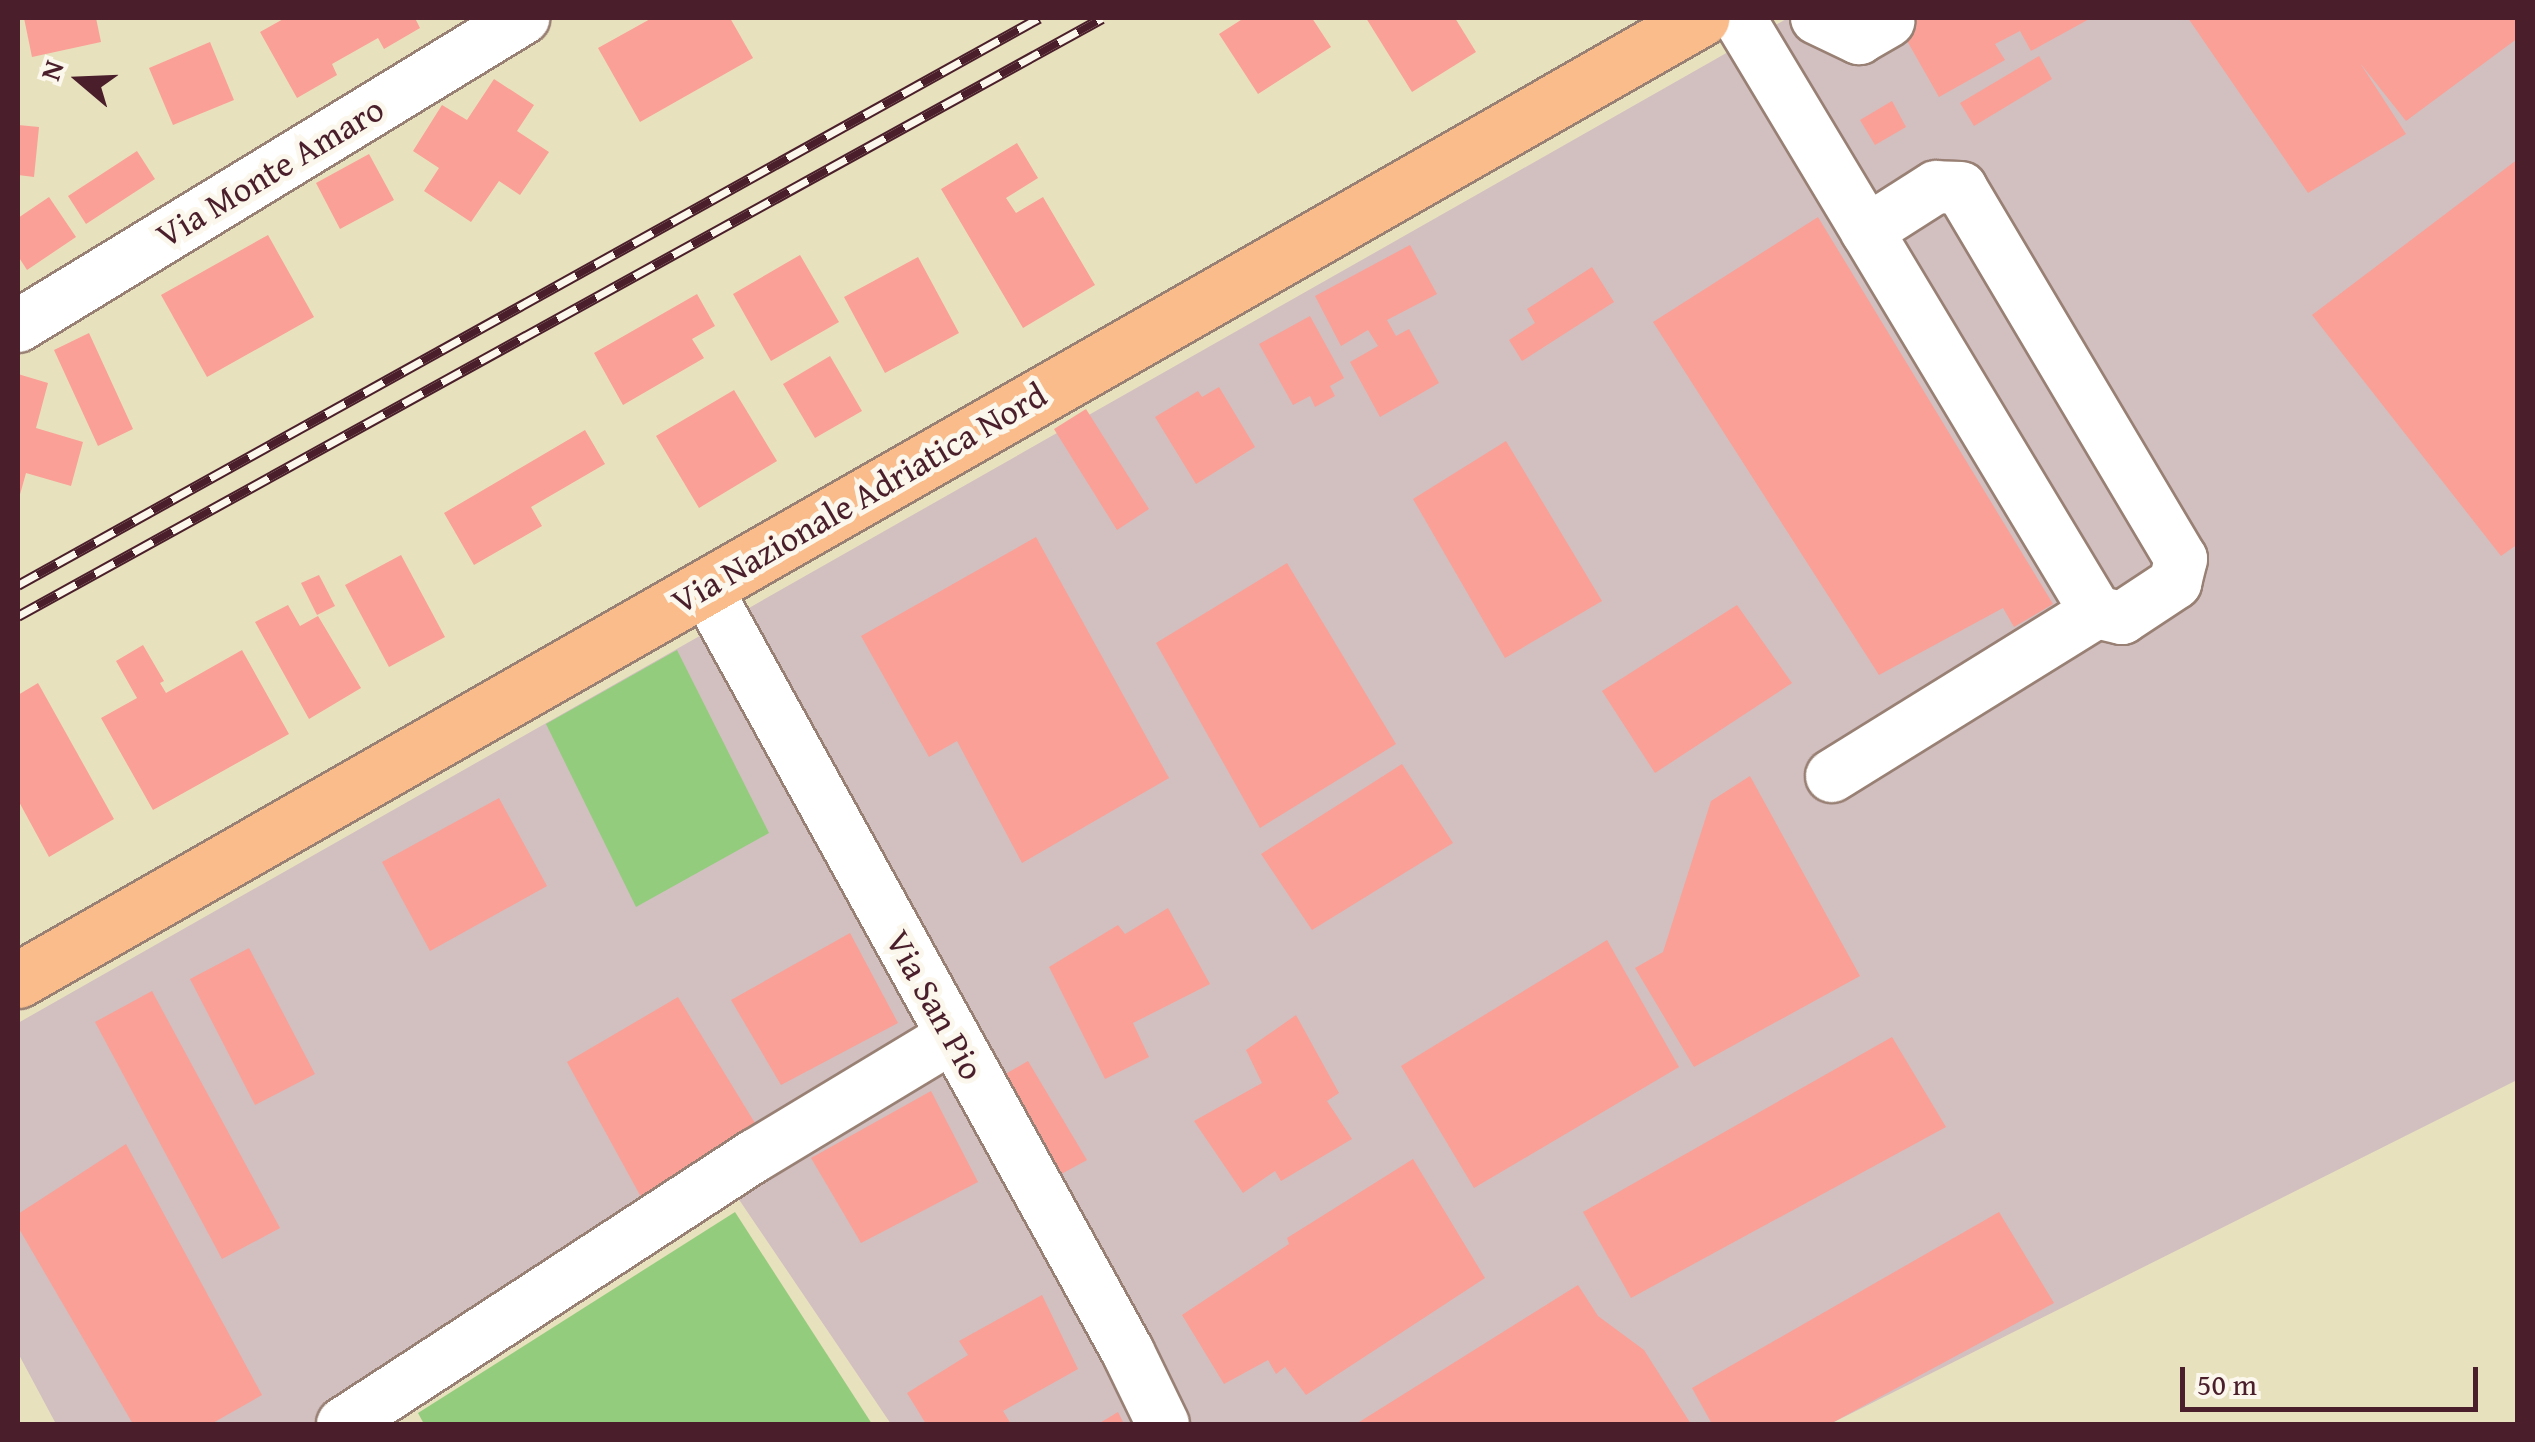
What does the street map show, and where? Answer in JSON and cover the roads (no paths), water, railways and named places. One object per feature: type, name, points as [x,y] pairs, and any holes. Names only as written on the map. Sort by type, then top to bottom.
[{"type":"main road","name":"Via Nazionale Adriatica Nord","points":[[18,980],[1700,18]]},
{"type":"street","points":[[1739,18],[2096,612]]},
{"type":"street","points":[[1818,18],[1859,38],[1888,22]]},
{"type":"street","name":"Via Monte Amaro","points":[[18,326],[517,19]]},
{"type":"street","points":[[1832,776],[2096,612],[2122,618],[2175,583],[2181,559],[1961,188],[1936,187],[1868,230]]},
{"type":"street","name":"Via San Pio","points":[[705,587],[1128,1352],[1163,1424]]},
{"type":"street","points":[[342,1424],[756,1155],[953,1036]]},
{"type":"railway","points":[[18,585],[1039,18]]},
{"type":"railway","points":[[18,616],[1102,18]]}]
